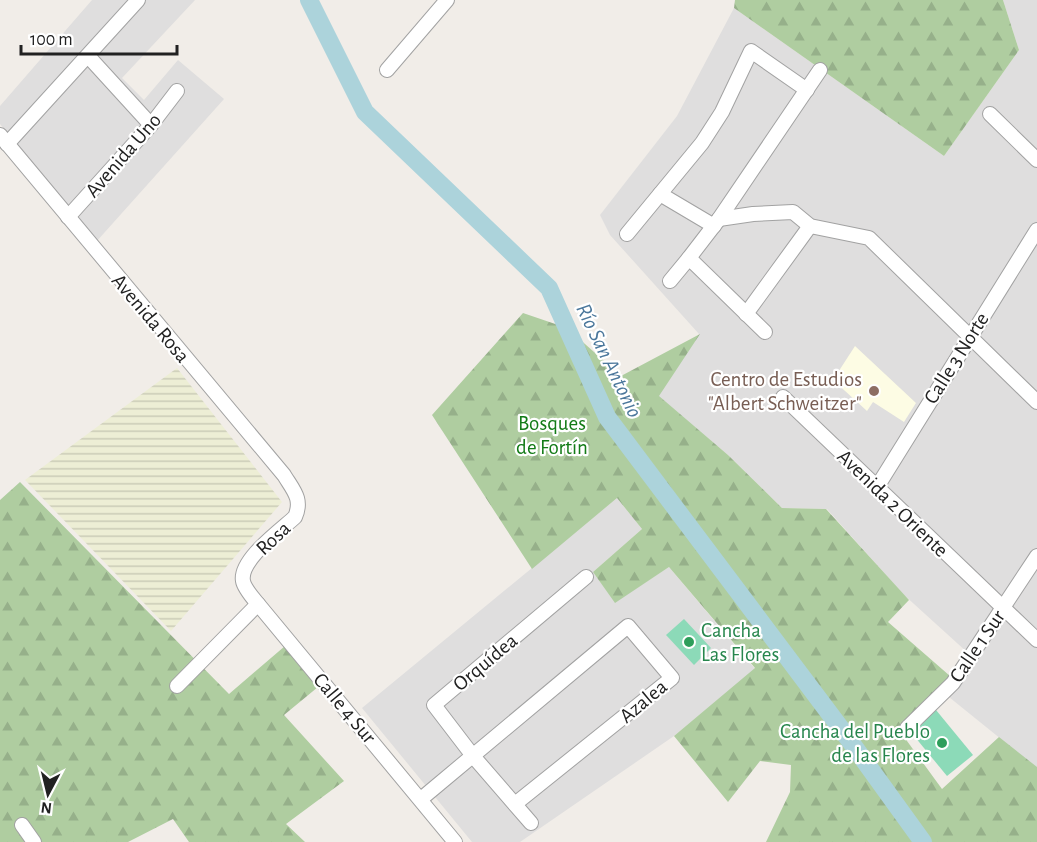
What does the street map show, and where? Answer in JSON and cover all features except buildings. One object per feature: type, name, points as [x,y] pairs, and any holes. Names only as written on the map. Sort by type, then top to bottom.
[{"type":"street","points":[[4,139],[88,56],[138,0]]},
{"type":"street","points":[[387,70],[447,0]]},
{"type":"street","points":[[627,234],[702,143],[722,112],[751,51],[807,90]]},
{"type":"street","points":[[88,56],[151,124]]},
{"type":"street","points":[[670,281],[717,223],[820,70]]},
{"type":"street","name":"Avenida Uno","points":[[68,217],[151,124],[177,91]]},
{"type":"street","points":[[990,114],[1037,160]]},
{"type":"street","name":"Avenida Rosa","points":[[4,139],[284,475],[299,502]]},
{"type":"street","points":[[660,195],[717,223],[753,214],[793,212],[810,226],[869,238],[1037,402]]},
{"type":"street","points":[[746,314],[810,226]]},
{"type":"street","name":"Calle 3 Norte","points":[[877,488],[1037,230]]},
{"type":"street","points":[[689,258],[765,332]]},
{"type":"street","name":"Avenida 2 Oriente","points":[[783,397],[1037,640]]},
{"type":"street","name":"Rosa","points":[[243,571],[249,560],[295,517],[299,502]]},
{"type":"street","name":"Calle 1 Sur","points":[[907,728],[953,683],[1037,556]]},
{"type":"street","name":"Calle 4 Sur","points":[[243,571],[243,582],[258,604],[421,799],[454,842]]},
{"type":"street","name":"Orquídea","points":[[473,756],[434,705],[586,577]]},
{"type":"street","points":[[177,686],[258,604]]},
{"type":"street","name":"Azalea","points":[[421,799],[628,626],[672,678],[516,804]]},
{"type":"street","points":[[473,756],[531,823]]},
{"type":"street","points":[[22,825],[34,842]]},
{"type":"shaded area","points":[[92,0],[195,0],[122,78],[144,100],[178,60],[224,99],[96,242],[0,124],[0,106]]},
{"type":"shaded area","points":[[1003,0],[1037,0],[1037,768],[939,689],[968,653],[903,594],[827,509],[782,508],[728,455],[658,396],[699,334],[610,235],[600,215],[677,116],[734,8],[944,156],[1019,50]]},
{"type":"shaded area","name":"Centro de Estudios \"Albert Schweitzer\"","points":[[855,346],[916,403],[904,422],[873,402],[867,411],[833,380]]},
{"type":"shaded area","points":[[177,368],[282,502],[171,631],[25,480]]},
{"type":"shaded area","points":[[617,498],[642,529],[593,572],[615,602],[669,567],[755,669],[674,736],[520,842],[472,842],[362,708]]},
{"type":"green space","points":[[735,0],[1003,0],[1019,50],[944,156],[734,8]]},
{"type":"green space","name":"Bosques de Fortín","points":[[523,313],[567,328],[621,376],[700,334],[659,396],[728,455],[782,508],[826,509],[909,600],[888,622],[950,676],[899,730],[942,789],[999,737],[1037,767],[1037,842],[766,842],[790,792],[791,765],[760,761],[728,802],[674,736],[755,668],[669,567],[615,603],[593,572],[642,529],[617,498],[532,569],[432,415]]},
{"type":"green space","points":[[20,482],[229,694],[285,646],[318,687],[284,715],[344,781],[286,824],[305,842],[189,842],[173,819],[128,842],[0,842],[0,500]]},
{"type":"green space","name":"Cancha Las Flores","points":[[684,619],[711,648],[694,665],[666,635]]},
{"type":"green space","name":"Cancha del Pueblo de las Flores","points":[[936,710],[973,755],[947,776],[910,731]]},
{"type":"waterway","name":"Río San Antonio","points":[[309,0],[365,112],[549,288],[607,417],[845,734],[923,842]]},
{"type":"place","name":"Centro de Estudios \"Albert Schweitzer\"","points":[[874,391]]},
{"type":"place","name":"Cancha Las Flores","points":[[689,642]]},
{"type":"place","name":"Cancha del Pueblo de las Flores","points":[[942,743]]}]
